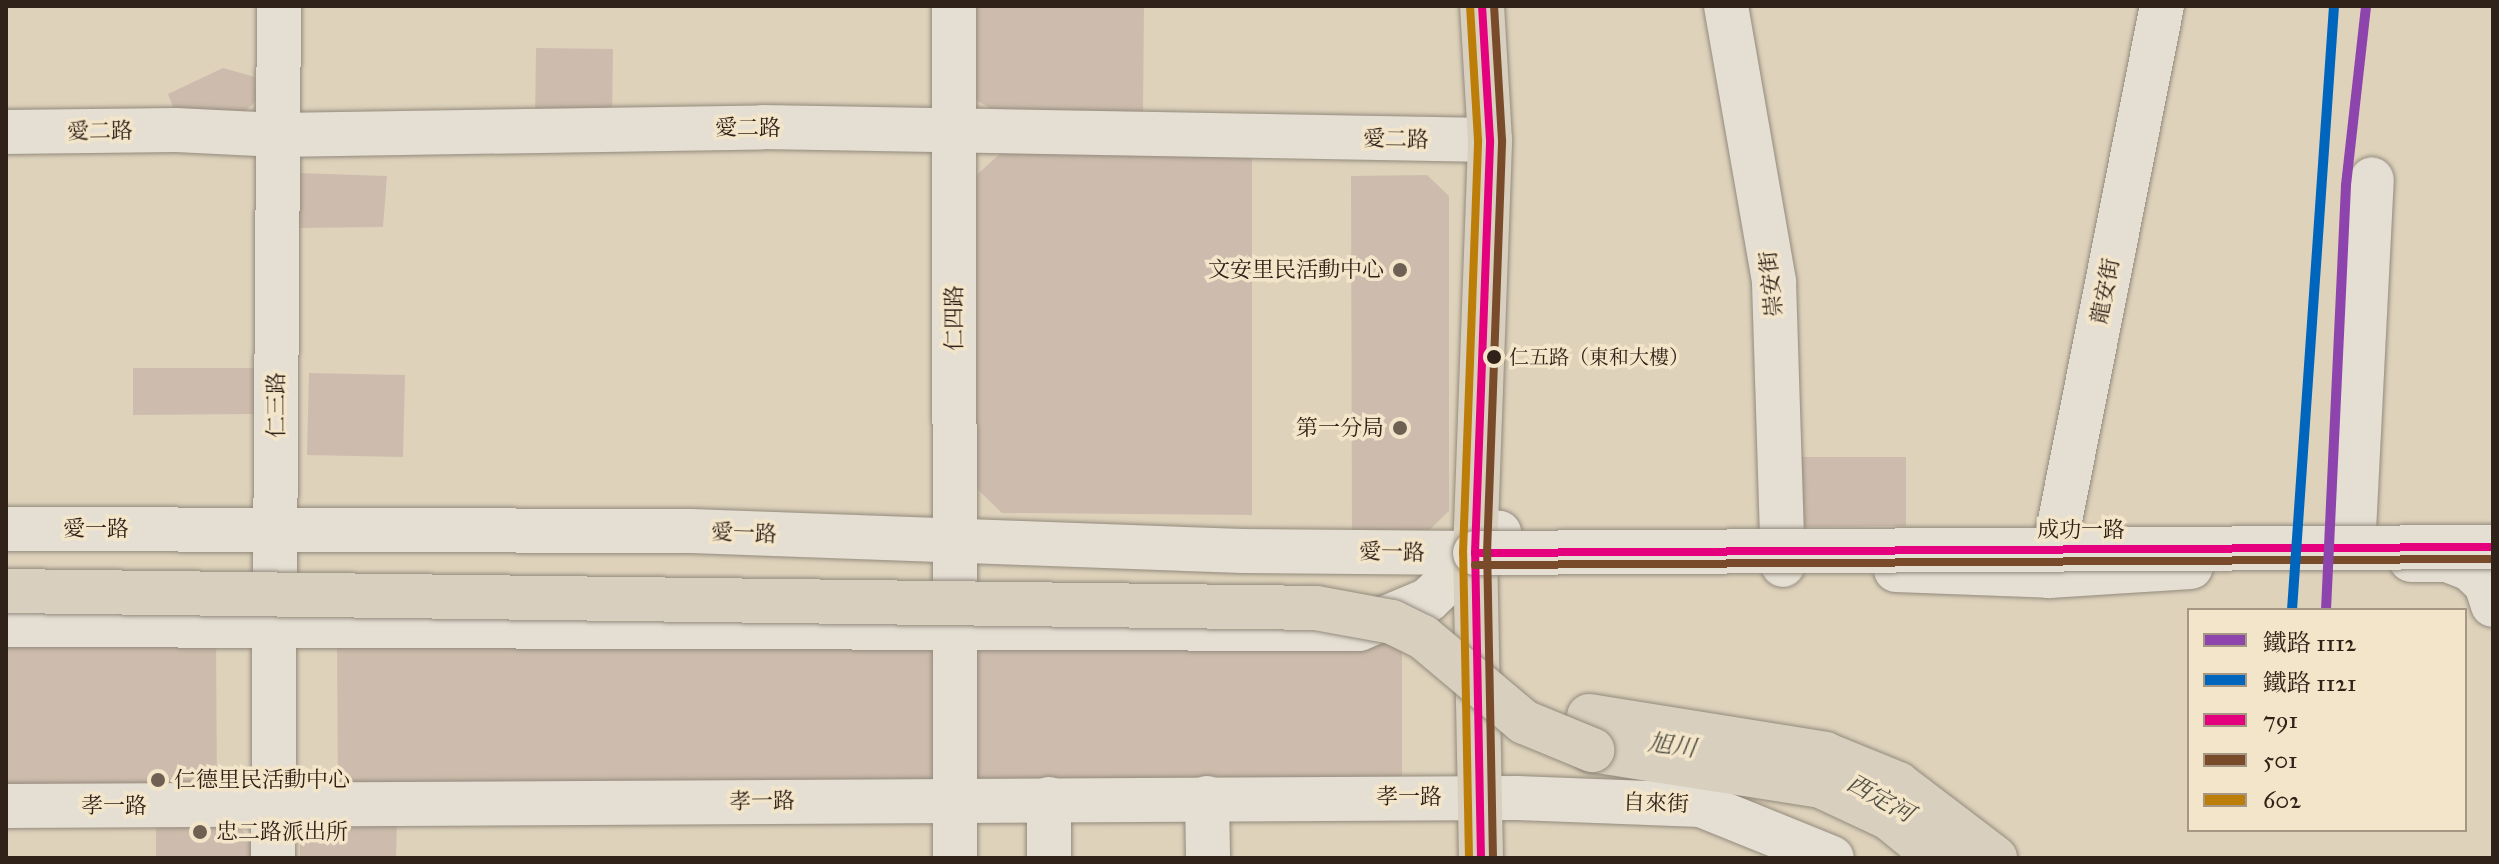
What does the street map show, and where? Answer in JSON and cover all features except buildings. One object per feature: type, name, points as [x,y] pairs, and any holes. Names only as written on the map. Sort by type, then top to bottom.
[{"type":"main road","points":[[1481,858],[1492,795],[1477,640],[1475,553],[1490,140],[1482,6]]},
{"type":"main road","points":[[6,570],[1261,583],[1364,592],[1432,615],[1510,679],[1589,716],[1825,754],[1898,784],[1995,858]]},
{"type":"main road","points":[[6,591],[1263,605],[1361,614],[1423,637],[1497,704],[1538,728],[1592,750],[1821,786],[1889,818],[1938,858]]},
{"type":"street","name":"仁三路","points":[[273,858],[279,6]]},
{"type":"street","name":"仁四路","points":[[954,6],[955,858]]},
{"type":"street","name":"崇安街","points":[[1726,6],[1774,282],[1783,552]]},
{"type":"street","name":"龍安街","points":[[2049,576],[2162,6]]},
{"type":"street","name":"愛二路","points":[[6,132],[176,130],[278,135],[762,127],[954,133],[1490,140]]},
{"type":"street","points":[[2354,531],[2372,179]]},
{"type":"street","name":"成功一路","points":[[1475,553],[1500,570],[2057,530],[2354,531],[2493,526]]},
{"type":"street","name":"愛一路","points":[[6,529],[691,531],[955,541],[1475,553]]},
{"type":"street","points":[[1475,553],[2493,547]]},
{"type":"street","name":"成功一路","points":[[1783,552],[2049,576],[2295,561],[2493,560]]},
{"type":"street","name":"愛一路","points":[[6,625],[274,629],[1359,629],[1428,600],[1475,553]]},
{"type":"street","points":[[2447,560],[2470,569],[2486,584],[2493,605]]},
{"type":"street","name":"孝一路","points":[[6,806],[1492,795]]},
{"type":"street","name":"自來街","points":[[1492,795],[1701,805],[1832,858]]},
{"type":"street","points":[[1207,798],[1208,858]]},
{"type":"street","points":[[1049,799],[1049,858]]},
{"type":"pier","points":[[216,640],[337,641],[338,788],[217,788]]},
{"type":"pier","points":[[1402,643],[1433,679],[1557,679],[1558,769],[1433,770],[1402,785]]},
{"type":"rail line","name":"1121","points":[[2292,608],[2334,6]]},
{"type":"rail line","name":"1112","points":[[2326,608],[2346,185],[2366,6]]},
{"type":"transit line","name":"791","points":[[1481,858],[1475,553],[1490,140],[1482,6]]},
{"type":"transit line","name":"501","points":[[1493,858],[1487,553],[1502,140],[1494,6]]},
{"type":"transit line","name":"602","points":[[1469,858],[1463,553],[1478,140],[1470,7]]},
{"type":"transit line","name":"791","points":[[1475,553],[2493,547]]},
{"type":"transit line","name":"501","points":[[1475,565],[2493,559]]},
{"type":"place","name":"文安里民活動中心","points":[[1400,270]]},
{"type":"place","name":"仁五路（東和大樓）","points":[[1494,357]]},
{"type":"place","name":"第一分局","points":[[1400,428]]},
{"type":"place","name":"仁德里民活動中心","points":[[158,780]]},
{"type":"place","name":"忠二路派出所","points":[[200,832]]},
{"type":"water label","name":"旭川","points":[[1672,746]]},
{"type":"water label","name":"西定河","points":[[1880,799]]}]
